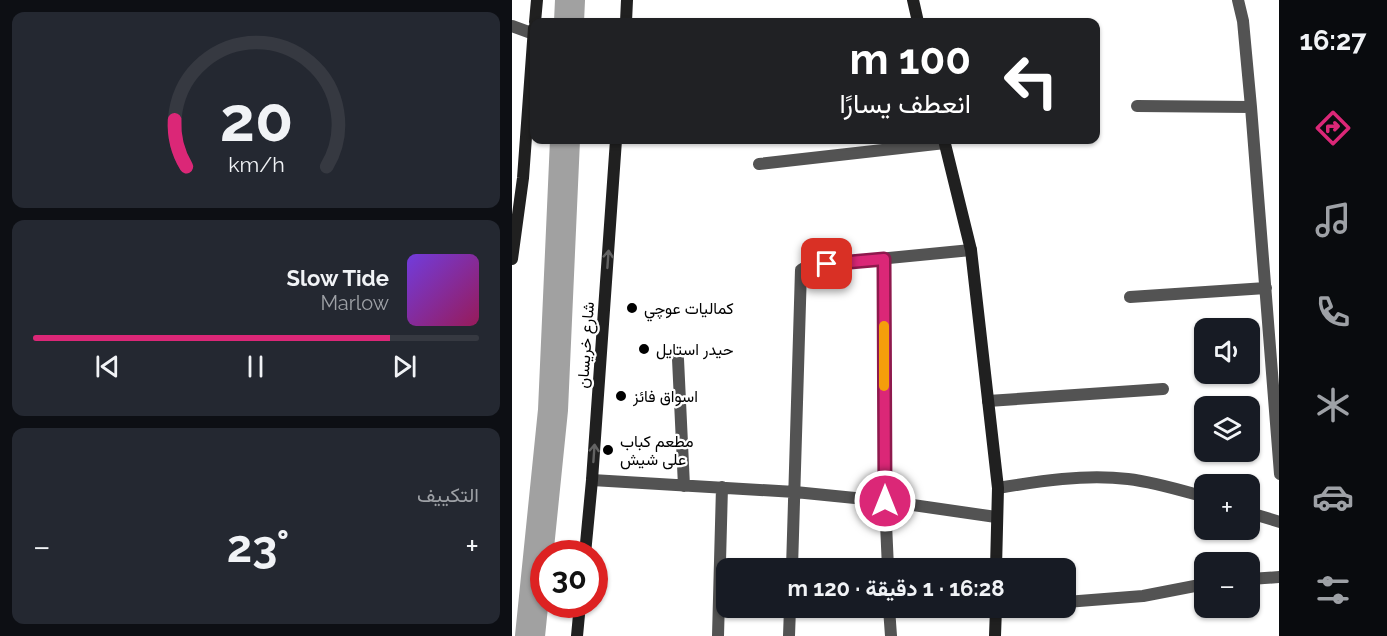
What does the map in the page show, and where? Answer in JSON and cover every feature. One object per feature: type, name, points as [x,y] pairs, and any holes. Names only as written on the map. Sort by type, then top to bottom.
[{"type":"street","points":[[535,18],[537,0]]},
{"type":"street","points":[[626,18],[628,0]]},
{"type":"street","points":[[912,0],[917,18]]},
{"type":"street","points":[[1238,0],[1243,21],[1266,288],[1274,339],[1280,474]]},
{"type":"street","points":[[512,26],[530,33]]},
{"type":"street","points":[[512,259],[523,178],[530,86]]},
{"type":"street","points":[[1137,106],[1251,107]]},
{"type":"street","name":"شارع خريسان","points":[[586,540],[616,144]]},
{"type":"street","points":[[759,164],[921,144]]},
{"type":"street","points":[[946,144],[971,250],[998,488],[996,558]]},
{"type":"street","points":[[792,558],[801,270],[816,266],[971,250]]},
{"type":"street","points":[[884,259],[885,501],[888,558]]},
{"type":"street","points":[[1130,297],[1266,288]]},
{"type":"street","points":[[678,359],[684,486]]},
{"type":"street","points":[[988,401],[1163,389]]},
{"type":"street","points":[[998,488],[1056,480],[1127,479],[1194,494]]},
{"type":"street","points":[[592,480],[795,492],[885,501],[996,517]]},
{"type":"street","points":[[718,636],[722,487]]},
{"type":"street","points":[[1260,516],[1280,522]]},
{"type":"street","points":[[1260,578],[1280,577]]},
{"type":"street","points":[[1076,601],[1143,596],[1194,586]]},
{"type":"street","points":[[577,636],[579,618]]},
{"type":"street","points":[[789,636],[790,618]]},
{"type":"street","points":[[890,618],[891,636]]},
{"type":"street","points":[[995,636],[996,618]]},
{"type":"waterway","points":[[569,18],[570,0]]},
{"type":"waterway","points":[[530,636],[553,410],[565,144]]},
{"type":"slow traffic","points":[[884,326],[884,386]]},
{"type":"place","name":"كماليات عوچي","points":[[632,308]]},
{"type":"place","name":"حيدر استايل","points":[[644,349]]},
{"type":"place","name":"اسواق فائز","points":[[621,396]]},
{"type":"place","name":"مطعم كباب على شيش","points":[[608,450]]},
{"type":"route","points":[[827,264],[884,259],[885,501]]}]
